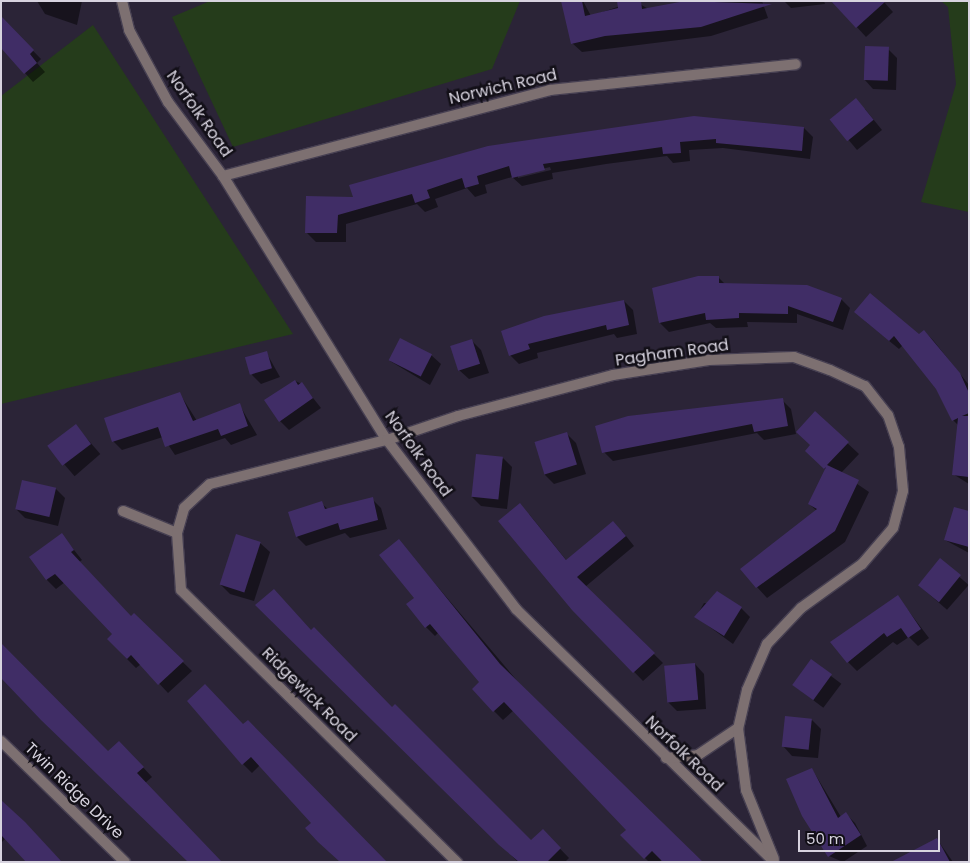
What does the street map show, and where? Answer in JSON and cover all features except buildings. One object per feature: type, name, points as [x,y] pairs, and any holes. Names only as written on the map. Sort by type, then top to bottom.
[{"type":"street","name":"Norfolk Road","points":[[122,1],[129,30],[168,102],[223,176],[387,440],[516,609],[774,862]]},
{"type":"street","name":"Norwich Road","points":[[223,176],[550,90],[796,64]]},
{"type":"street","name":"Pagham Road","points":[[387,440],[458,416],[613,375],[709,360],[794,357],[865,386],[888,415],[899,448],[903,490],[893,528],[862,564],[801,608],[767,644],[747,690],[738,728],[746,790],[774,862]]},
{"type":"street","name":"Ridgewick Road","points":[[387,440],[210,484],[184,508],[177,533],[181,590],[457,862]]},
{"type":"street","points":[[123,511],[177,533]]},
{"type":"street","points":[[666,758],[698,755],[738,728]]},
{"type":"street","name":"Twin Ridge Drive","points":[[1,741],[125,862]]},
{"type":"green space","points":[[210,1],[520,1],[492,69],[233,147],[172,17]]},
{"type":"green space","points":[[941,1],[969,1],[969,212],[921,202],[956,84],[948,7]]},
{"type":"green space","points":[[93,25],[293,334],[1,404],[1,96]]}]
